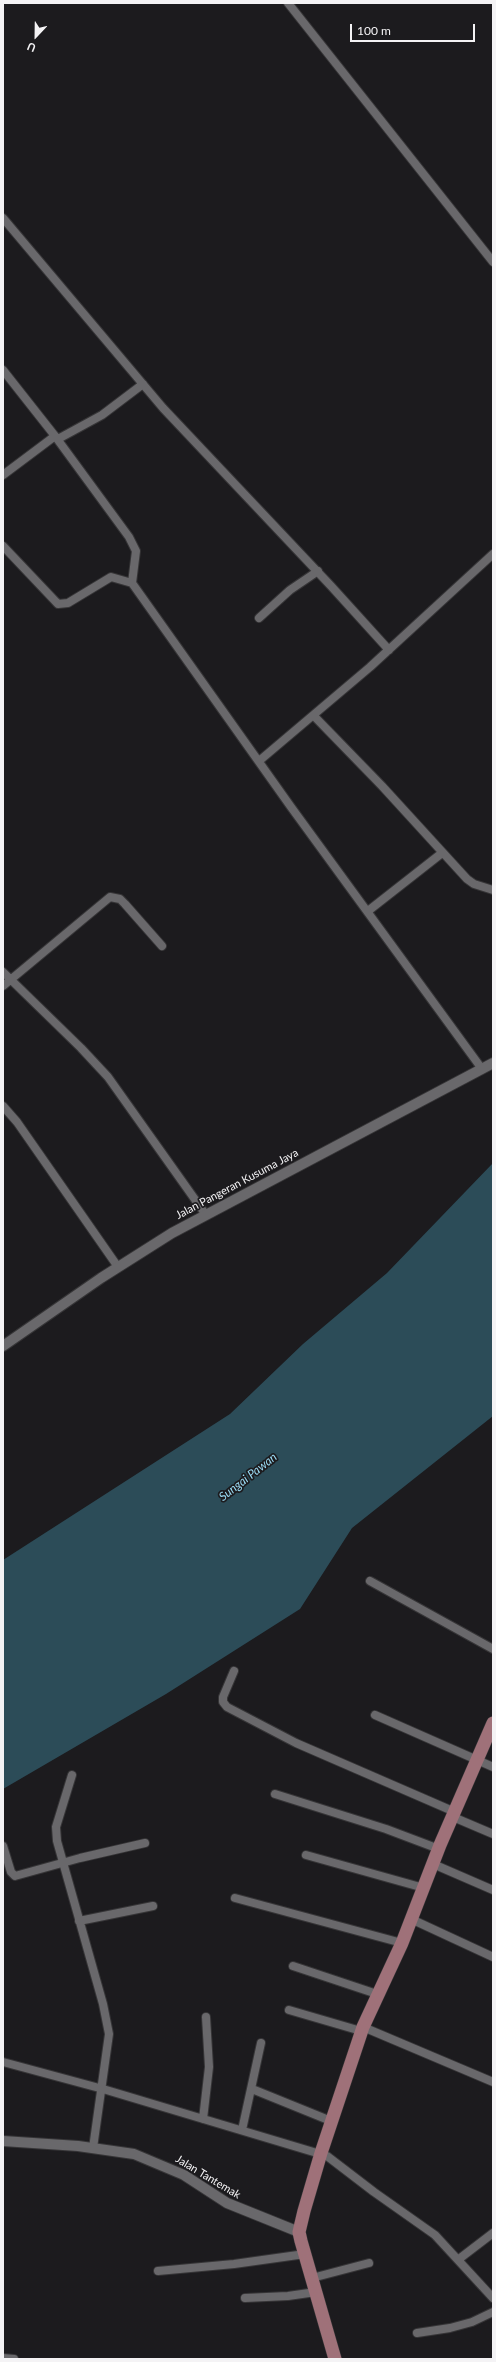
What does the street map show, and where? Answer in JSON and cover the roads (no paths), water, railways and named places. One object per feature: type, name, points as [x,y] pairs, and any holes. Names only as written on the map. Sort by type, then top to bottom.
[{"type":"main road","points":[[336,2359],[299,2232],[320,2153],[362,2029],[402,1943],[439,1849],[493,1723]]},
{"type":"street","points":[[288,3],[493,262]]},
{"type":"street","points":[[3,218],[143,384],[318,571],[389,650]]},
{"type":"street","points":[[3,370],[56,438],[134,544],[136,557],[132,583]]},
{"type":"street","points":[[3,475],[56,438],[102,414],[143,384]]},
{"type":"street","points":[[3,546],[60,605],[68,603],[111,577],[132,583],[482,1068]]},
{"type":"street","points":[[259,761],[314,716],[389,650],[493,554]]},
{"type":"street","points":[[259,618],[290,590],[318,571]]},
{"type":"street","points":[[314,716],[382,786],[442,853],[474,884],[493,890]]},
{"type":"street","points":[[368,911],[442,853]]},
{"type":"street","points":[[3,986],[110,897],[120,899],[126,904],[162,946]]},
{"type":"street","points":[[3,972],[81,1048],[108,1077],[206,1215]]},
{"type":"street","name":"Jalan Pangeran Kusuma Jaya","points":[[3,1346],[118,1267],[206,1215],[493,1063]]},
{"type":"street","points":[[3,1106],[17,1122],[118,1267]]},
{"type":"street","points":[[370,1581],[493,1649]]},
{"type":"street","points":[[234,1671],[223,1697],[223,1702],[227,1707],[296,1743],[493,1834]]},
{"type":"street","points":[[375,1715],[493,1767]]},
{"type":"street","points":[[72,1775],[56,1827],[57,1841],[109,2028],[103,2089],[93,2148]]},
{"type":"street","points":[[275,1794],[386,1829],[439,1849]]},
{"type":"street","points":[[3,1846],[11,1872],[14,1876],[145,1843]]},
{"type":"street","points":[[306,1854],[424,1888]]},
{"type":"street","points":[[433,1864],[493,1890]]},
{"type":"street","points":[[235,1898],[402,1943]]},
{"type":"street","points":[[79,1921],[153,1906]]},
{"type":"street","points":[[411,1919],[493,1957]]},
{"type":"street","points":[[293,1966],[377,1994]]},
{"type":"street","points":[[289,2010],[362,2029],[493,2082]]},
{"type":"street","points":[[203,2119],[209,2068],[206,2018]]},
{"type":"street","points":[[242,2130],[261,2043]]},
{"type":"street","points":[[3,2062],[103,2089],[320,2153],[334,2160],[374,2192],[427,2229],[459,2259],[493,2298]]},
{"type":"street","points":[[252,2089],[331,2121]]},
{"type":"street","name":"Jalan Tantemak","points":[[3,2141],[78,2146],[134,2154],[161,2164],[192,2180],[227,2204],[299,2232]]},
{"type":"street","points":[[459,2259],[493,2233]]},
{"type":"street","points":[[158,2271],[305,2254]]},
{"type":"street","points":[[312,2278],[369,2263]]},
{"type":"street","points":[[245,2298],[288,2296],[316,2292]]},
{"type":"street","points":[[417,2333],[450,2328],[472,2322],[493,2312]]},
{"type":"street","points":[[3,2358],[14,2359]]},
{"type":"water","name":"Sungai Pawan","points":[[493,1163],[493,1416],[352,1528],[300,1609],[166,1694],[3,1789],[3,1560],[230,1414],[303,1344],[387,1273]]}]
